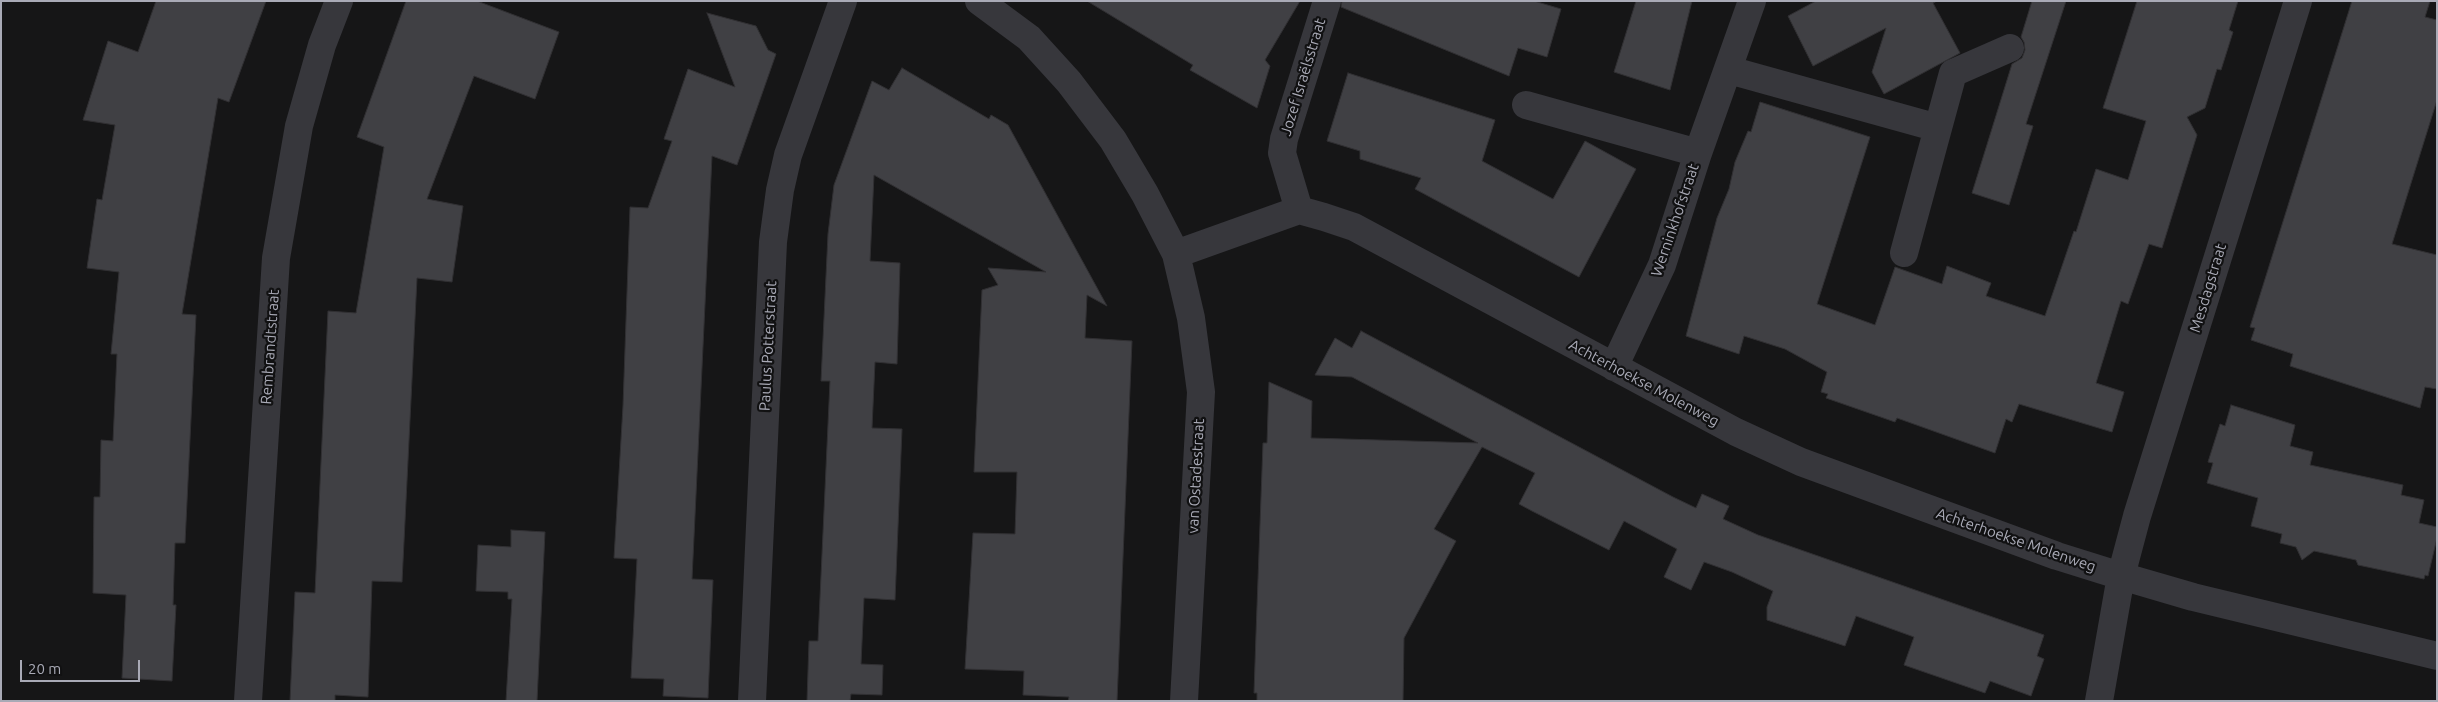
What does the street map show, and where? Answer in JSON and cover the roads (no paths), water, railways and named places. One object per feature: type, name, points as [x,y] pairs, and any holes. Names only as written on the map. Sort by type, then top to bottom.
[{"type":"street","name":"Rembrandtstraat","points":[[248,701],[276,258],[299,126],[322,45],[339,1]]},
{"type":"street","name":"Paulus Potterstraat","points":[[752,701],[773,242],[780,190],[788,155],[843,1]]},
{"type":"street","points":[[979,1],[1029,38],[1069,82],[1113,140],[1145,194],[1176,254],[1299,210]]},
{"type":"street","name":"Jozef Israëlsstraat","points":[[1299,210],[1282,153],[1284,139],[1327,1]]},
{"type":"street","name":"Werninkhofstraat","points":[[1614,367],[1662,264],[1698,153],[1752,1]]},
{"type":"street","name":"Mesdagstraat","points":[[2099,701],[2121,576],[2137,516],[2298,1]]},
{"type":"street","points":[[1904,253],[1953,73],[2010,48]]},
{"type":"street","points":[[1729,70],[1938,128]]},
{"type":"street","points":[[1526,105],[1698,153]]},
{"type":"street","name":"Achterhoekse Molenweg","points":[[1299,210],[1354,227],[1736,432],[1801,462],[2057,556],[2121,576],[2193,597],[2437,656]]},
{"type":"street","name":"van Ostadestraat","points":[[1176,254],[1191,318],[1201,392],[1184,701]]}]
